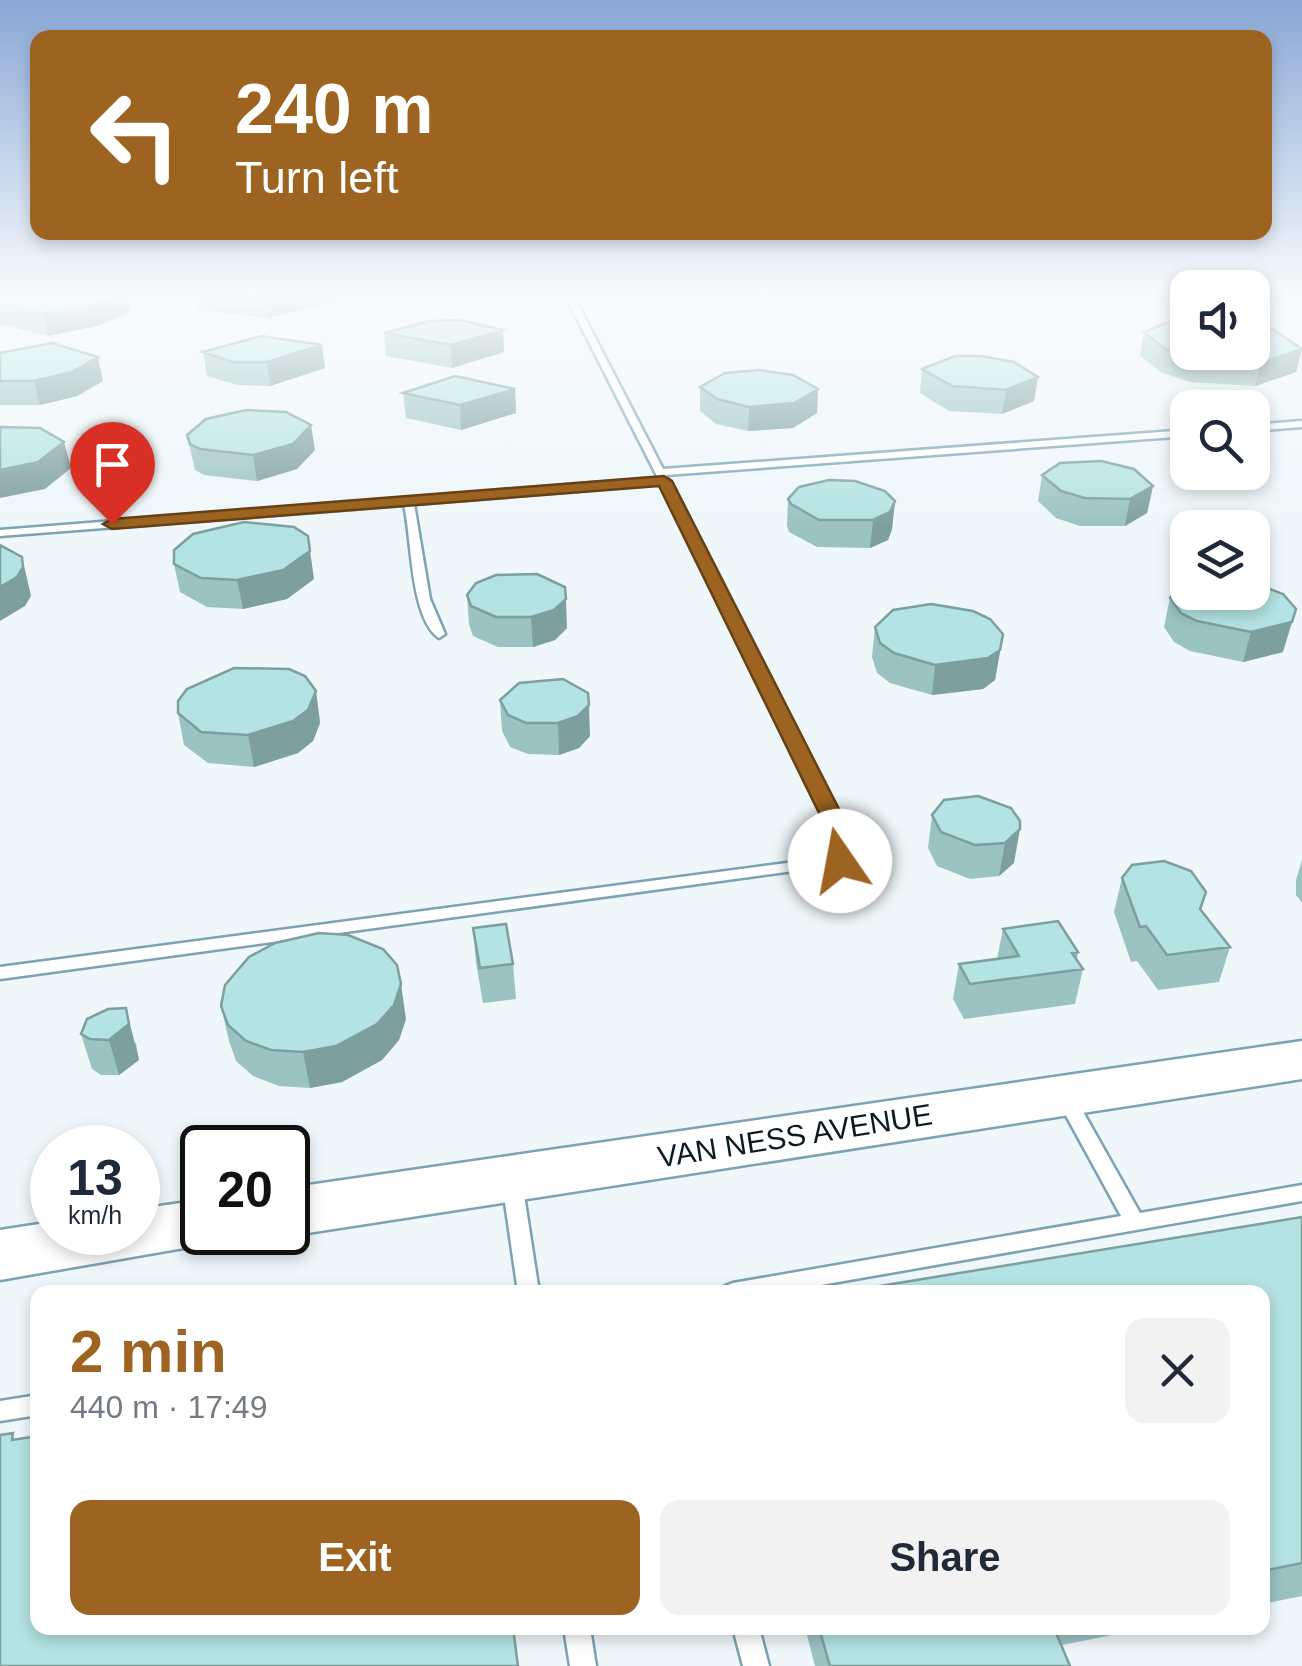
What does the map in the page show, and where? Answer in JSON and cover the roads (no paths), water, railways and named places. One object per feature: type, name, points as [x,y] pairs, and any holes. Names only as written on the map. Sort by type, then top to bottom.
[{"type":"main road","name":"VAN NESS AVENUE","points":[[310,1209],[1302,1060]]},
{"type":"main road","points":[[0,1255],[180,1227]]},
{"type":"lane","points":[[0,973],[840,861],[830,813],[609,373]]},
{"type":"lane","points":[[1270,427],[1302,424]]},
{"type":"lane","points":[[0,533],[1170,435]]},
{"type":"lane","points":[[408,501],[420,552],[422,603],[439,634]]},
{"type":"lane","points":[[1064,1096],[1135,1222]]},
{"type":"lane","points":[[512,1178],[527,1285]]},
{"type":"lane","points":[[773,1285],[1302,1193]]},
{"type":"lane","points":[[0,1411],[30,1405]]},
{"type":"lane","points":[[578,1635],[583,1666]]},
{"type":"lane","points":[[748,1635],[756,1666]]}]
